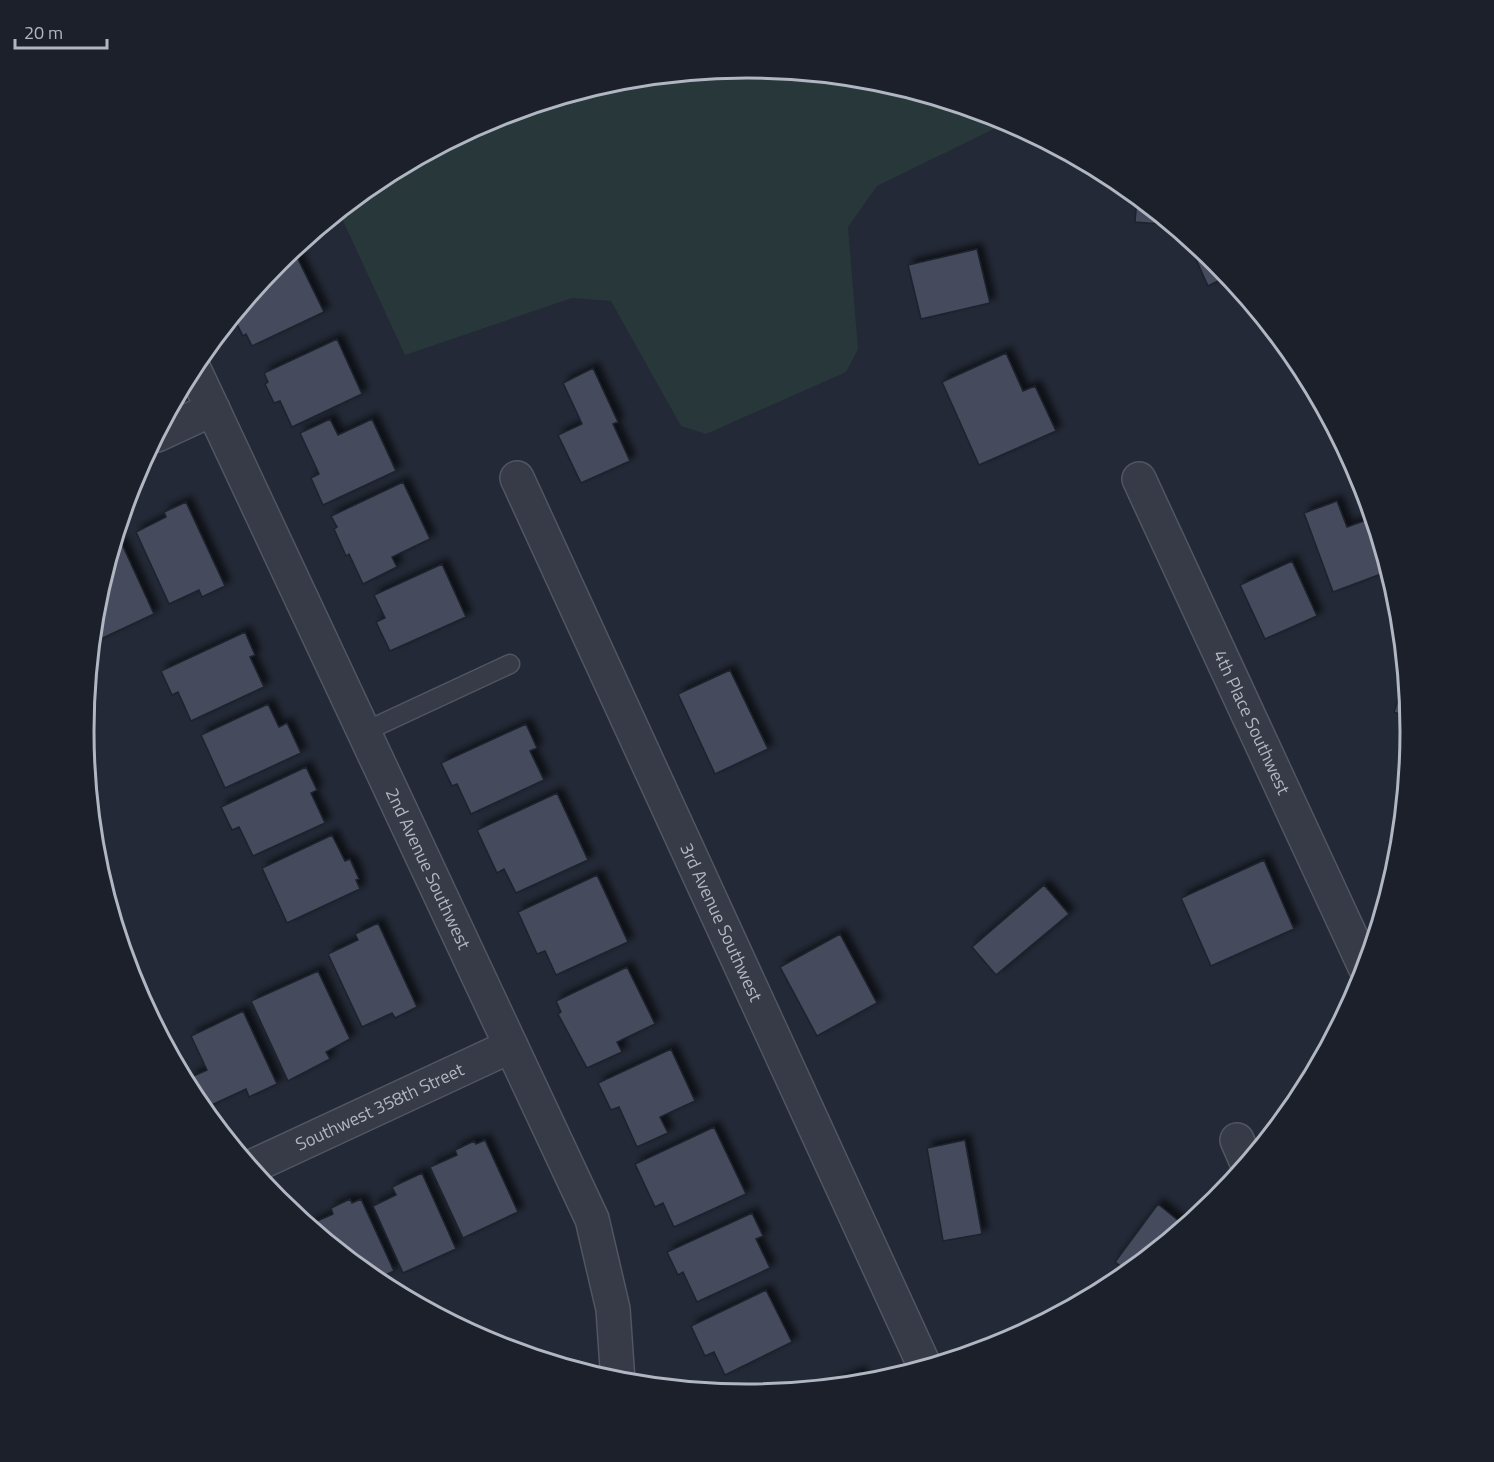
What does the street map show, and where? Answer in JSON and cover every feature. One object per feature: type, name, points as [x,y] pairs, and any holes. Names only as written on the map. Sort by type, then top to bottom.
[{"type":"street","name":"2nd Avenue Southwest","points":[[198,377],[592,1219],[614,1309],[617,1370]]},
{"type":"street","points":[[167,430],[213,409]]},
{"type":"street","name":"3rd Avenue Southwest","points":[[517,478],[922,1360]]},
{"type":"street","name":"4th Place Southwest","points":[[1139,479],[1360,955]]},
{"type":"street","name":"Southwest 358th Street","points":[[258,1164],[511,1046]]},
{"type":"lane","points":[[364,732],[510,664]]},
{"type":"shaded area","points":[[747,78],[790,79],[874,91],[916,100],[996,128],[877,186],[848,227],[858,349],[846,372],[706,434],[681,426],[611,301],[572,298],[405,355],[342,219],[420,165],[497,128],[578,100],[620,91],[704,79]]},
{"type":"building","points":[[1136,207],[1158,224],[1135,222]]},
{"type":"building","points":[[977,249],[990,303],[921,319],[908,265]]},
{"type":"building","points":[[1194,255],[1220,280],[1208,286]]},
{"type":"building","points":[[297,258],[324,312],[252,346],[246,334],[243,336],[237,324]]},
{"type":"building","points":[[337,339],[362,394],[292,427],[280,401],[274,403],[265,384],[268,382],[264,373]]},
{"type":"building","points":[[1006,353],[1023,391],[1035,386],[1056,431],[979,465],[942,382]]},
{"type":"building","points":[[593,368],[618,422],[613,424],[630,461],[581,483],[558,435],[582,424],[563,383]]},
{"type":"building","points":[[330,419],[338,435],[372,419],[396,471],[323,505],[311,478],[319,474],[300,433]]},
{"type":"building","points":[[403,482],[430,539],[392,557],[397,567],[363,584],[349,554],[346,556],[331,516]]},
{"type":"building","points":[[1337,501],[1347,527],[1365,521],[1381,574],[1333,592],[1304,513]]},
{"type":"building","points":[[186,502],[225,586],[202,597],[199,590],[169,604],[136,532],[166,517],[164,512]]},
{"type":"building","points":[[122,544],[154,614],[101,639]]},
{"type":"building","points":[[1292,561],[1317,616],[1265,639],[1240,585]]},
{"type":"building","points":[[442,564],[466,617],[390,651],[376,622],[385,618],[374,595]]},
{"type":"building","points":[[245,632],[255,655],[250,657],[264,687],[191,721],[178,692],[172,695],[161,671]]},
{"type":"building","points":[[730,670],[768,749],[715,774],[678,694]]},
{"type":"building","points":[[1399,697],[1400,714],[1394,712]]},
{"type":"building","points":[[268,704],[279,727],[287,723],[301,753],[225,788],[201,735]]},
{"type":"building","points":[[526,724],[537,748],[530,751],[544,780],[471,814],[457,784],[452,786],[441,763]]},
{"type":"building","points":[[306,767],[317,790],[311,793],[325,823],[253,856],[239,827],[232,830],[221,807]]},
{"type":"building","points":[[557,793],[588,860],[516,893],[504,869],[497,873],[477,830]]},
{"type":"building","points":[[332,835],[345,861],[350,859],[359,879],[356,880],[360,889],[287,923],[262,868]]},
{"type":"building","points":[[1264,860],[1294,929],[1211,966],[1181,898]]},
{"type":"building","points":[[597,875],[628,942],[556,975],[545,951],[537,954],[518,912]]},
{"type":"building","points":[[1044,885],[1069,914],[996,975],[972,947]]},
{"type":"building","points":[[378,923],[417,1007],[395,1018],[392,1013],[362,1027],[328,954],[358,940],[355,934]]},
{"type":"building","points":[[840,934],[877,1003],[817,1036],[780,967]]},
{"type":"building","points":[[627,967],[655,1024],[617,1042],[622,1052],[587,1068],[558,1014],[561,1012],[556,1001]]},
{"type":"building","points":[[318,971],[350,1039],[326,1052],[330,1059],[288,1081],[251,1001]]},
{"type":"building","points":[[243,1011],[277,1084],[249,1097],[246,1089],[212,1105],[193,1076],[207,1070],[191,1036]]},
{"type":"building","points":[[671,1049],[695,1101],[660,1117],[668,1133],[637,1147],[619,1107],[611,1110],[598,1083]]},
{"type":"building","points":[[714,1127],[746,1194],[674,1227],[663,1203],[655,1207],[635,1164]]},
{"type":"building","points":[[485,1140],[518,1212],[463,1238],[430,1167],[457,1155],[455,1150],[474,1141],[476,1144]]},
{"type":"building","points":[[965,1140],[982,1234],[943,1241],[927,1148]]},
{"type":"building","points":[[422,1173],[456,1249],[403,1273],[373,1206],[396,1195],[392,1187]]},
{"type":"building","points":[[350,1199],[352,1203],[361,1199],[394,1271],[386,1275],[316,1222],[333,1214],[331,1208]]},
{"type":"building","points":[[1158,1204],[1179,1221],[1121,1266],[1115,1262]]},
{"type":"building","points":[[752,1213],[763,1236],[756,1239],[770,1268],[697,1302],[683,1272],[678,1275],[667,1252]]},
{"type":"building","points":[[766,1290],[792,1342],[725,1375],[714,1352],[705,1356],[691,1326]]}]
